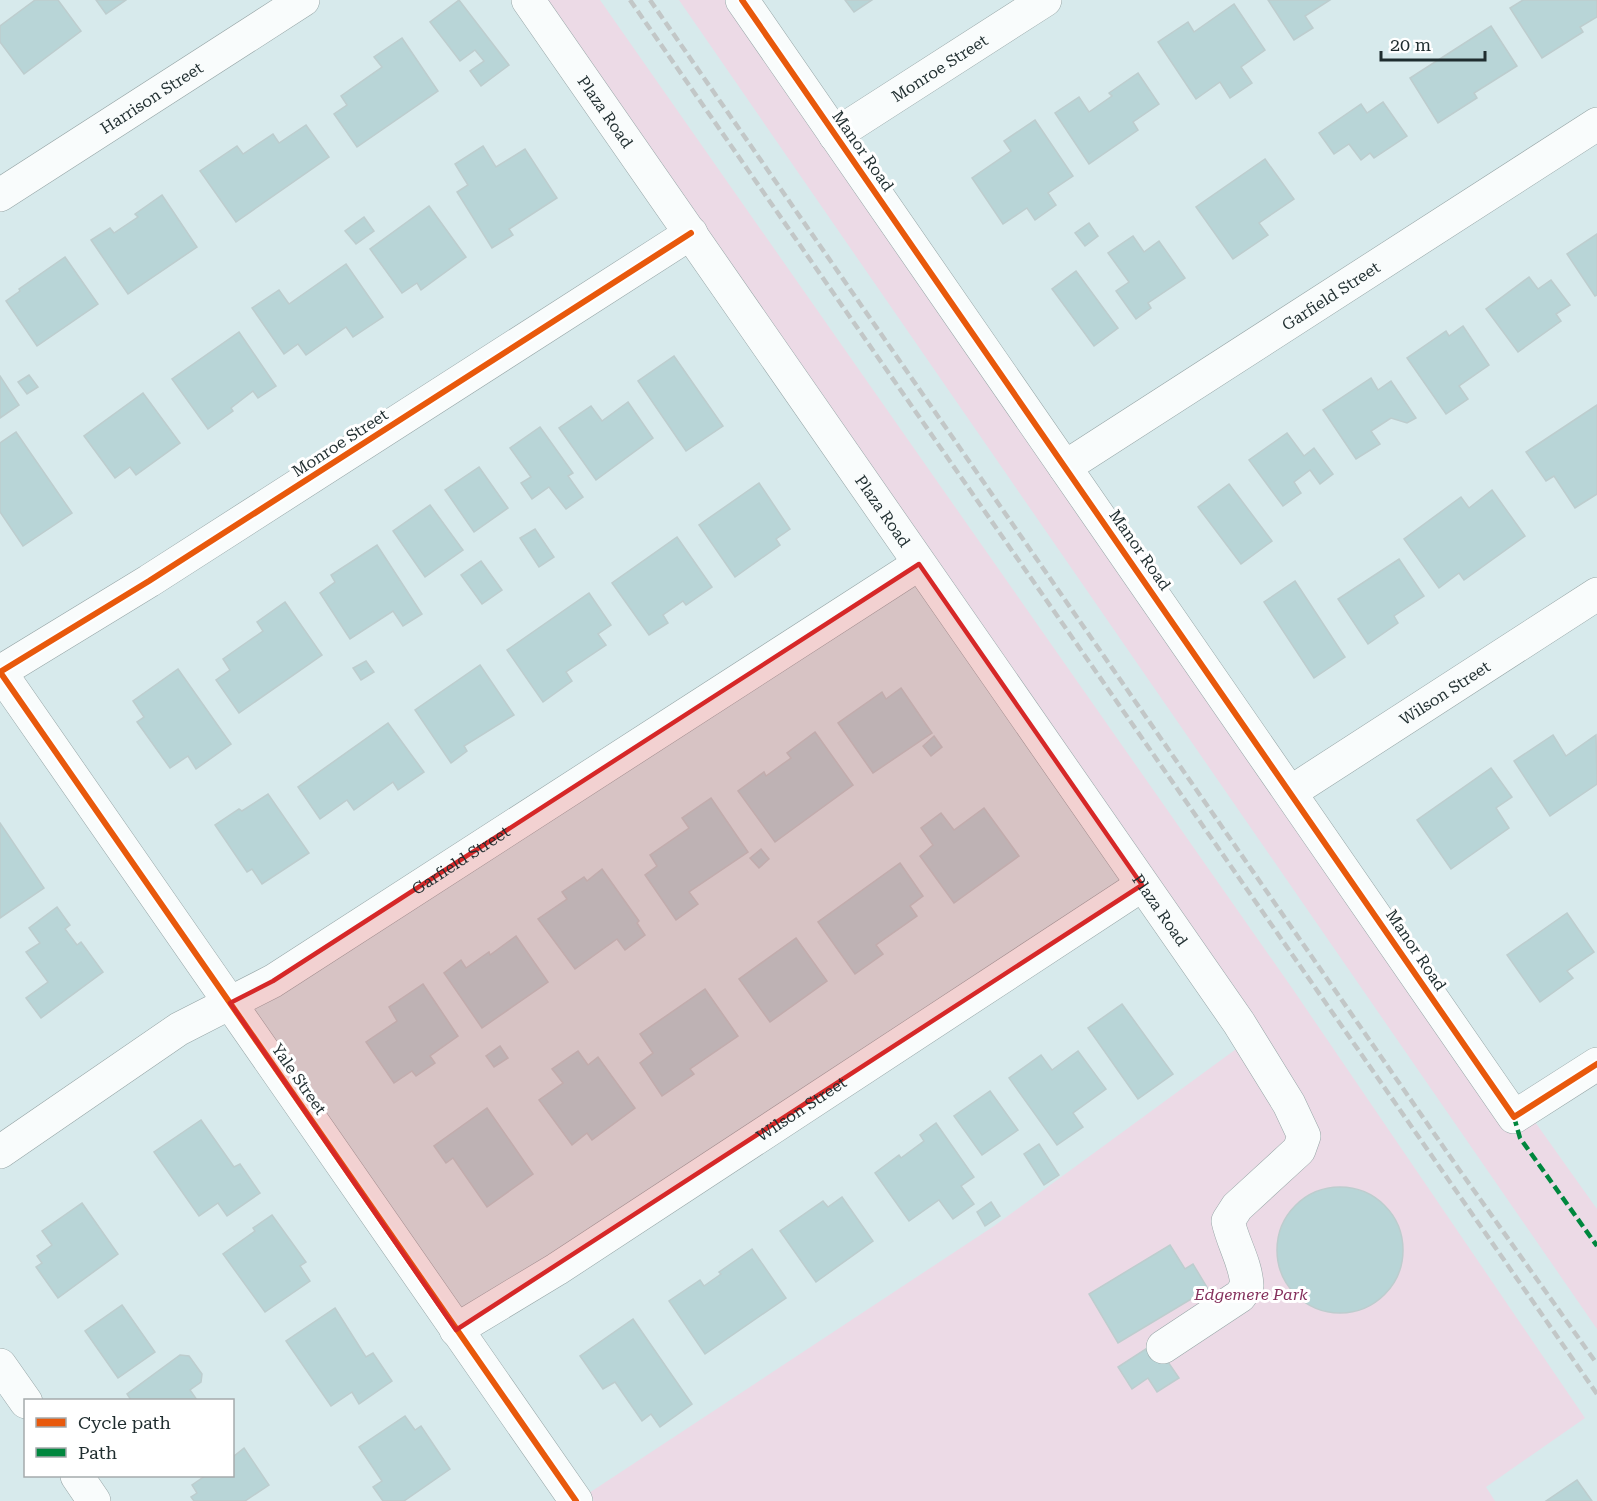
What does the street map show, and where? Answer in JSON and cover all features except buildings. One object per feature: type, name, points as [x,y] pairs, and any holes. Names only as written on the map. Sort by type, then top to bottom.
[{"type":"street","name":"Harrison Street","points":[[0,195],[303,0]]},
{"type":"street","name":"Plaza Road","points":[[528,0],[1239,1023],[1289,1104],[1304,1136],[1299,1150],[1236,1207],[1228,1221],[1231,1237],[1244,1265],[1246,1287],[1240,1296],[1163,1347]]},
{"type":"street","name":"Manor Road","points":[[742,0],[1514,1117],[1597,1064]]},
{"type":"street","name":"Monroe Street","points":[[835,135],[1046,0]]},
{"type":"street","name":"Garfield Street","points":[[1065,467],[1597,124]]},
{"type":"street","name":"Monroe Street","points":[[0,672],[149,581],[691,233]]},
{"type":"street","name":"Garfield Street","points":[[0,1152],[179,1029],[273,981],[919,564]]},
{"type":"street","name":"Wilson Street","points":[[1291,792],[1597,594]]},
{"type":"street","name":"Yale Street","points":[[0,672],[576,1501]]},
{"type":"street","name":"Wilson Street","points":[[456,1330],[557,1269],[1142,885]]},
{"type":"street","points":[[0,1365],[24,1399]]},
{"type":"street","points":[[78,1477],[94,1501]]},
{"type":"highlighted area","points":[[919,564],[1142,885],[456,1330],[230,1003],[273,981]]},
{"type":"green space","name":"Edgemere Park","points":[[526,0],[600,0],[1292,988],[1585,1418],[1486,1487],[1495,1501],[594,1501],[589,1493],[994,1226],[1258,1033]]},
{"type":"green space","points":[[679,0],[736,0],[1597,1209],[1597,1329]]},
{"type":"railway","points":[[630,0],[1597,1394]]},
{"type":"railway","points":[[650,0],[1458,1168],[1597,1364]]},
{"type":"marked path","points":[[1514,1117],[1520,1138],[1597,1246]]},
{"type":"cycle path","points":[[742,0],[1514,1117],[1597,1064]]},
{"type":"cycle path","points":[[576,1501],[0,672],[149,581],[691,233]]}]
